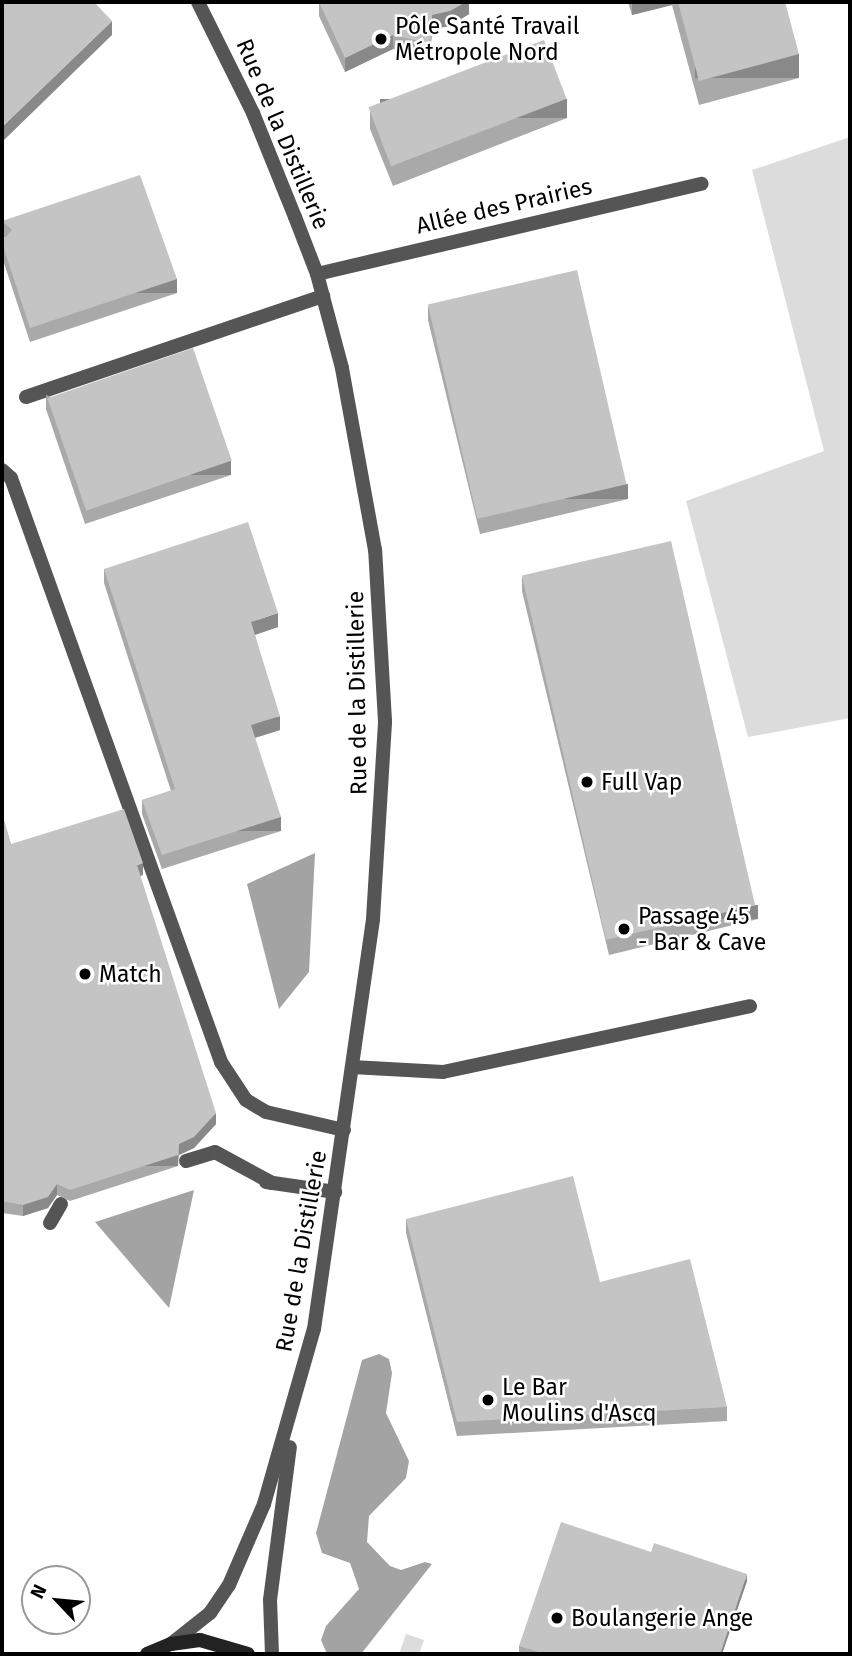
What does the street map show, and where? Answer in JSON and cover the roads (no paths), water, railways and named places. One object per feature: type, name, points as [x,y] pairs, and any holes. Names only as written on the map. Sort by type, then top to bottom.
[{"type":"street","name":"Rue de la Distillerie","points":[[171,1644],[210,1613],[229,1585],[264,1504],[295,1407],[314,1329],[344,1130],[381,846],[384,671],[369,504],[317,274],[253,113],[198,2]]},
{"type":"street","name":"Allée des Prairies","points":[[317,274],[702,184]]},
{"type":"street","points":[[26,397],[323,296]]},
{"type":"street","points":[[2,470],[10,478],[221,1062],[246,1100],[266,1112],[344,1130]]},
{"type":"street","points":[[352,1067],[443,1072],[750,1006]]},
{"type":"street","points":[[186,1161],[215,1152],[272,1183]]},
{"type":"street","points":[[251,1180],[335,1192]]},
{"type":"street","points":[[50,1223],[61,1204]]},
{"type":"street","name":"Rue de la Distillerie","points":[[272,1654],[270,1600],[295,1407]]},
{"type":"street","points":[[146,1654],[171,1644],[208,1641],[248,1654]]},
{"type":"place","name":"Pôle Santé Travail Métropole Nord","points":[[381,39]]},
{"type":"place","name":"Full Vap","points":[[587,782]]},
{"type":"place","name":"Passage 45 - Bar & Cave","points":[[624,929]]},
{"type":"place","name":"Match","points":[[85,974]]},
{"type":"place","name":"Le Bar Moulins d'Ascq","points":[[488,1400]]},
{"type":"place","name":"Boulangerie Ange","points":[[557,1618]]}]
